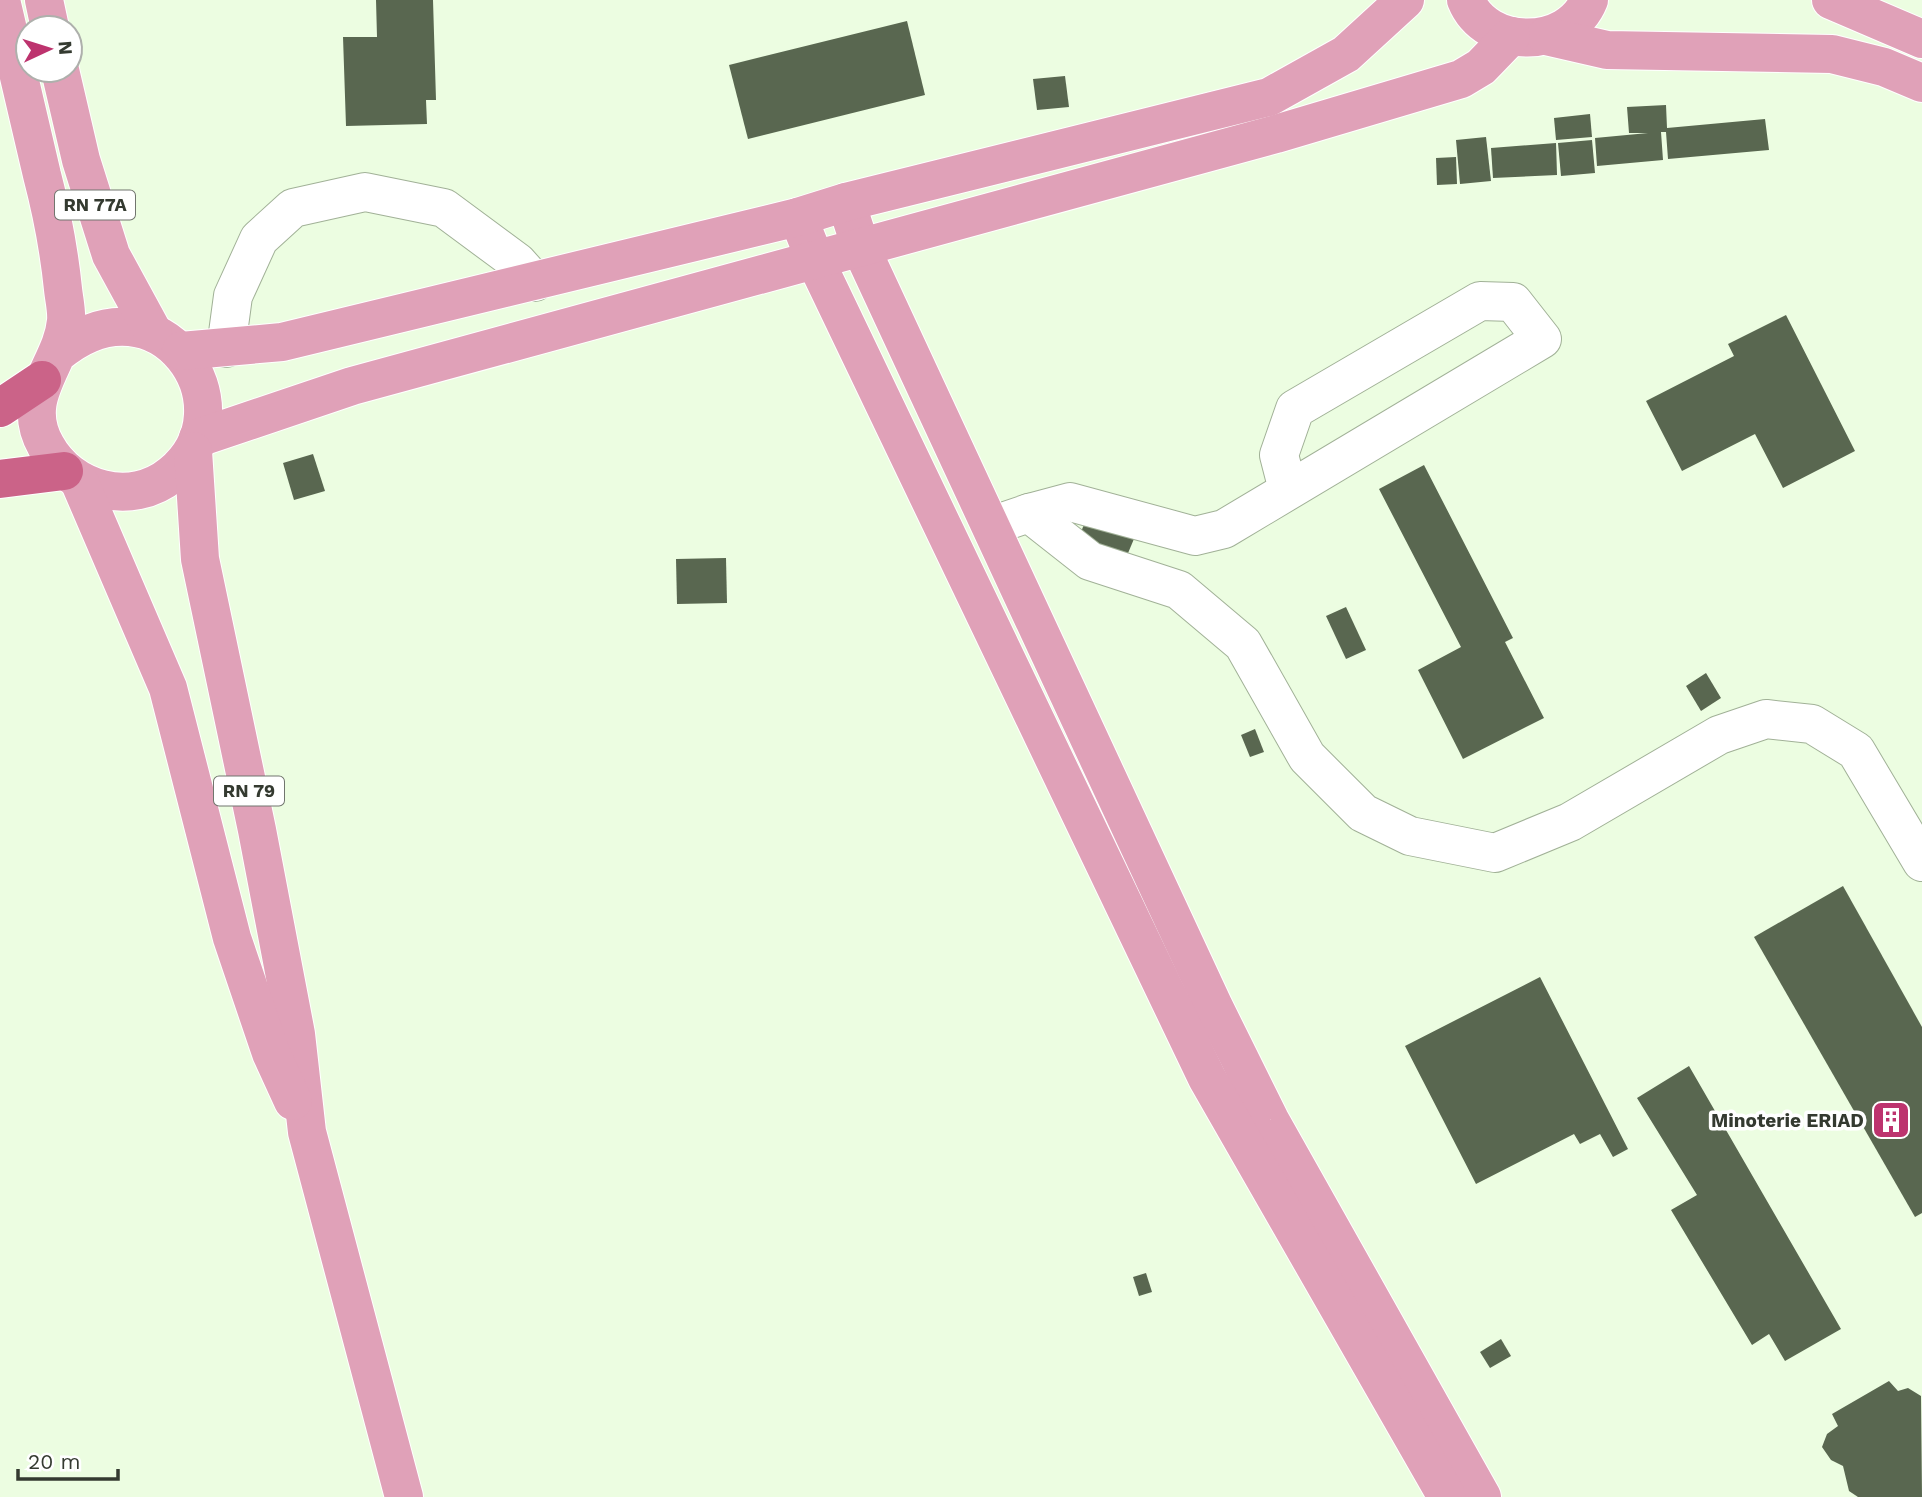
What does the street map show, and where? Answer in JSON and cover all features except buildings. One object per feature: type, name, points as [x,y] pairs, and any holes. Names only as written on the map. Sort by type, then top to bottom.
[{"type":"highway","points":[[0,408],[50,366]]},
{"type":"highway","points":[[0,479],[72,477]]},
{"type":"main road","name":"RN 77A","points":[[1,0],[58,239],[66,320],[50,366]]},
{"type":"main road","points":[[167,342],[197,377],[203,408],[195,444],[172,475],[143,489],[111,492],[72,477],[44,444],[37,412],[50,366],[78,337],[102,327],[128,326],[167,342],[226,348],[282,342],[798,217],[846,202],[1269,97],[1346,54],[1405,0]]},
{"type":"main road","points":[[1466,0],[1486,25],[1529,36],[1607,50],[1832,54],[1884,67],[1922,83]]},
{"type":"main road","points":[[195,444],[352,386],[1276,134],[1461,79],[1529,36],[1570,24],[1589,0]]},
{"type":"main road","points":[[1831,0],[1922,39]]},
{"type":"main road","name":"RN 77A","points":[[63,84],[81,160],[111,255],[167,342]]},
{"type":"main road","points":[[846,202],[862,248],[1220,1020],[1283,1180],[1447,1497]]},
{"type":"main road","points":[[798,217],[816,261],[1207,1078],[1283,1180],[1482,1497]]},
{"type":"main road","name":"RN 79","points":[[195,444],[200,559],[257,830],[296,1034],[307,1132],[404,1497]]},
{"type":"main road","name":"RN 79","points":[[72,477],[168,688],[232,938],[271,1053],[307,1132]]},
{"type":"main road","points":[[951,541],[991,526]]},
{"type":"main road","points":[[1121,896],[1155,880]]},
{"type":"lane","points":[[226,348],[233,296],[259,239],[293,208],[365,192],[444,208],[517,262],[535,282]]},
{"type":"lane","points":[[991,526],[1070,502],[1195,536],[1224,529],[1542,339],[1513,302],[1480,301],[1295,409],[1279,455],[1288,490]]},
{"type":"lane","points":[[1029,513],[1090,561],[1179,590],[1243,643],[1307,757],[1363,813],[1410,836],[1495,853],[1570,822],[1719,735],[1766,719],[1812,723],[1856,751],[1922,862]]},
{"type":"place","name":"Minoterie ERIAD","points":[[1891,1120]]}]
